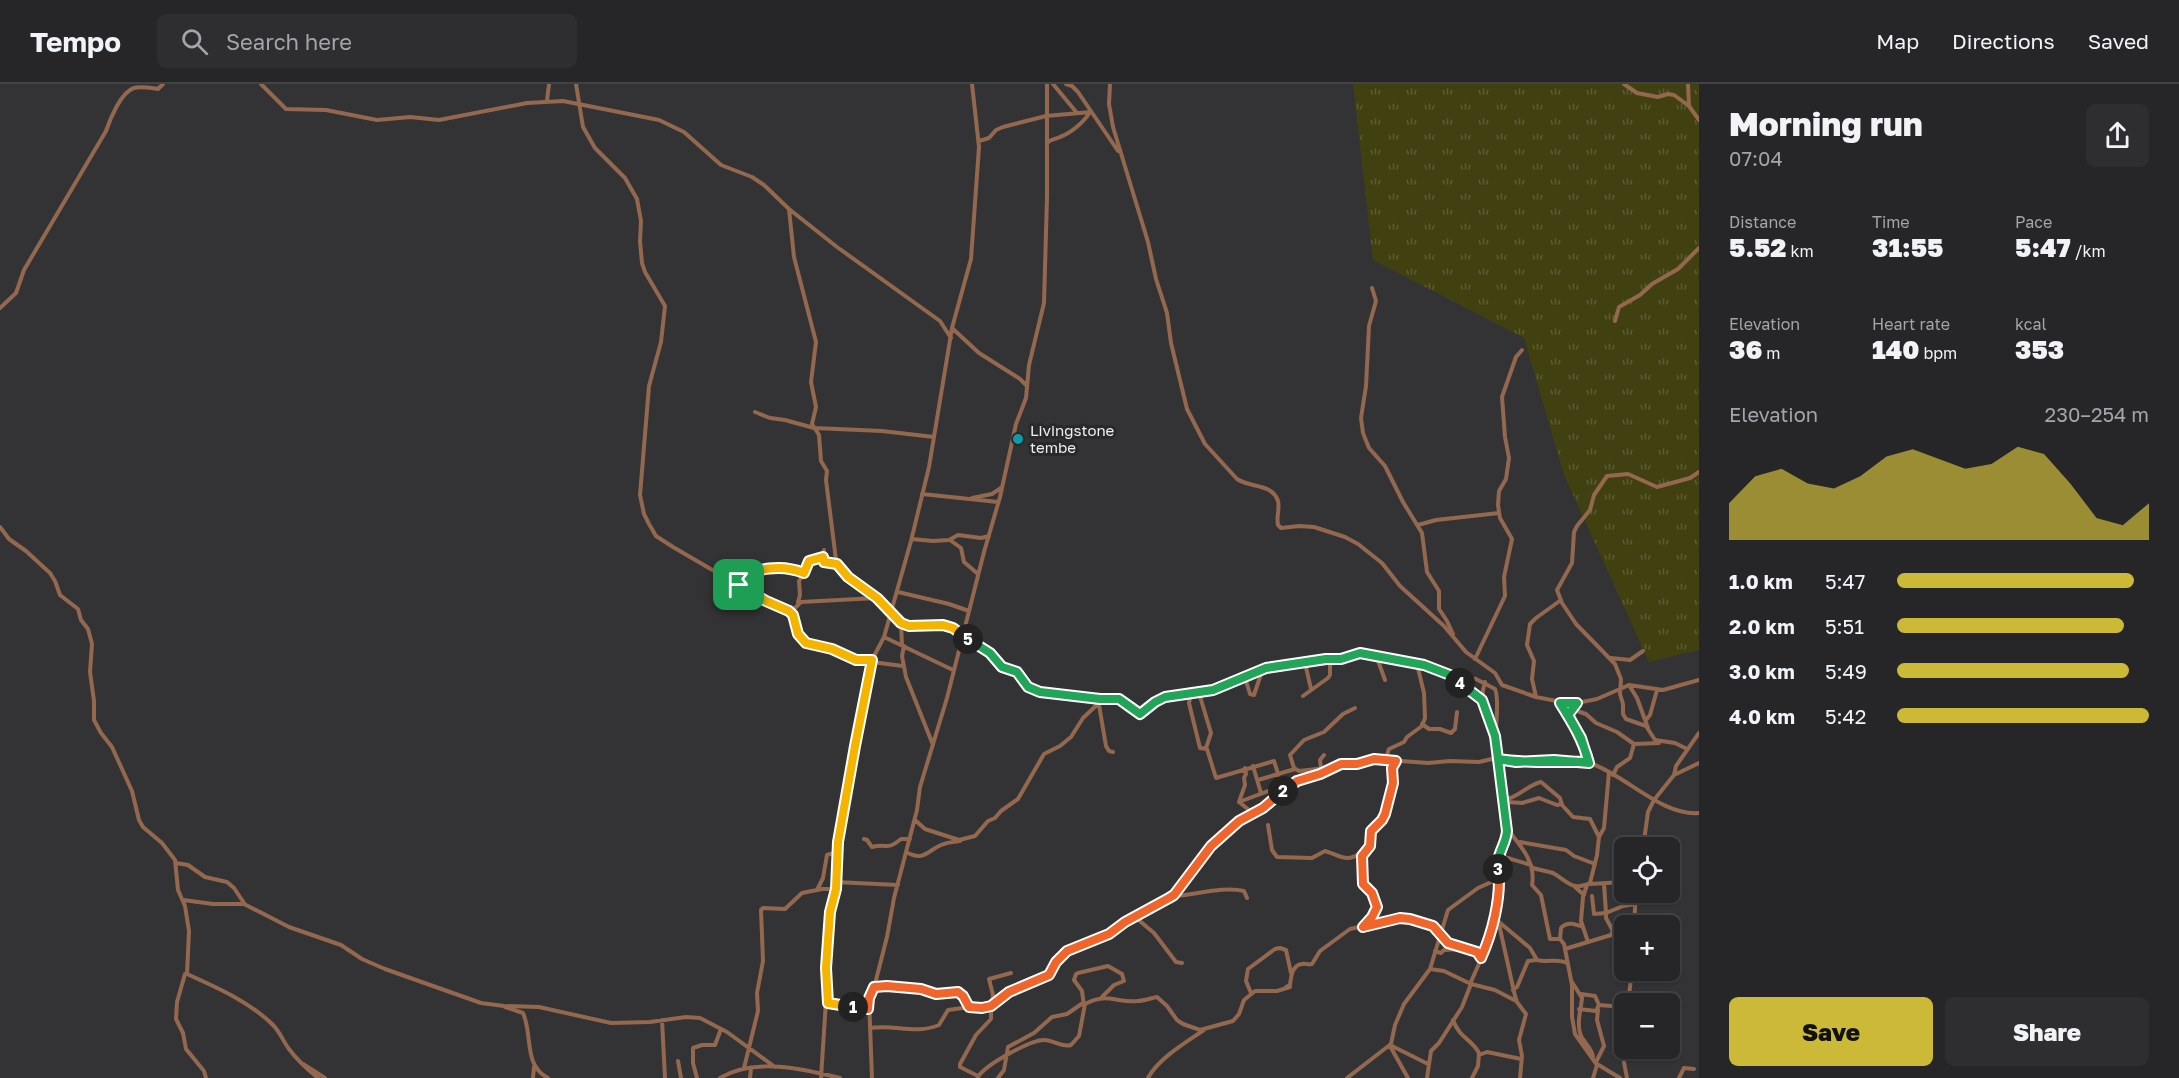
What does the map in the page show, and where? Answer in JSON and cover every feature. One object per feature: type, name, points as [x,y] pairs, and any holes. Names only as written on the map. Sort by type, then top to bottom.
[{"type":"street","points":[[0,308],[16,293],[24,270],[125,95],[133,88],[158,89],[163,84]]},
{"type":"street","points":[[261,84],[286,109],[326,110],[377,120],[410,117],[446,120],[547,101],[579,103],[659,120],[684,132],[721,165],[752,177],[764,185],[789,209],[837,247],[940,321],[951,338]]},
{"type":"street","points":[[547,101],[549,84]]},
{"type":"street","points":[[576,84],[583,127],[595,148],[625,178],[634,191],[641,221],[640,252],[645,272],[665,306],[664,330],[648,396],[640,495],[644,514],[656,536],[757,597],[791,612],[798,634],[806,643],[832,649],[856,660],[872,660],[903,666]]},
{"type":"street","points":[[821,1076],[830,912],[836,889],[837,852],[855,746],[872,660],[884,637],[912,539],[934,437],[952,328],[971,259],[979,141],[972,84]]},
{"type":"street","points":[[872,1078],[869,998],[874,987],[915,820],[919,790],[963,636],[1002,488],[1016,424],[1026,398],[1029,365],[1033,357],[1045,294],[1047,84]]},
{"type":"street","points":[[1053,84],[1077,113]]},
{"type":"street","points":[[1066,84],[1078,92],[1120,155]]},
{"type":"street","points":[[1110,84],[1110,109],[1120,155],[1167,313],[1171,343],[1191,418],[1201,439],[1237,479],[1272,492],[1278,502],[1277,521],[1280,527],[1314,528],[1345,537],[1358,544],[1382,563],[1400,586],[1466,652],[1495,673],[1502,685],[1560,703],[1577,703],[1596,699],[1629,685],[1657,690],[1670,689],[1699,680]]},
{"type":"street","points":[[1624,84],[1637,93],[1658,97],[1674,95],[1689,106],[1699,120]]},
{"type":"street","points":[[1688,84],[1689,106]]},
{"type":"street","points":[[979,141],[989,138],[999,128],[1046,116],[1091,112]]},
{"type":"street","points":[[1047,143],[1050,139],[1064,136],[1083,122],[1091,112]]},
{"type":"street","points":[[789,209],[795,265],[816,342],[811,381],[816,407],[812,424],[819,435],[821,461],[827,468],[826,481],[837,564],[854,582],[877,598],[901,623],[909,626],[943,625],[953,628],[990,653],[1002,667],[1017,672],[1022,681],[1031,688],[1051,694],[1119,699],[1141,714],[1165,697],[1198,693],[1226,685],[1263,668],[1335,659],[1360,653],[1417,664],[1450,675],[1485,682],[1496,689],[1498,696],[1495,736],[1507,829],[1506,839],[1498,855],[1496,912],[1462,1007],[1439,1043],[1431,1051],[1427,1078]]},
{"type":"street","points":[[1615,321],[1619,308],[1683,265],[1699,248]]},
{"type":"street","points":[[1371,288],[1376,301],[1369,326],[1366,386],[1361,418],[1364,434],[1369,448],[1385,466],[1402,502],[1422,533],[1427,572],[1439,591],[1439,609],[1454,638]]},
{"type":"street","points":[[952,328],[979,353],[1027,385]]},
{"type":"street","points":[[1475,659],[1505,596],[1504,577],[1512,539],[1499,513],[1498,496],[1506,479],[1509,458],[1502,397],[1516,357],[1522,350]]},
{"type":"street","points":[[755,412],[770,418],[814,428],[934,437]]},
{"type":"street","points":[[1663,743],[1655,740],[1642,724],[1628,721],[1624,717],[1620,677],[1610,658],[1585,635],[1561,600],[1557,590],[1572,563],[1575,531],[1591,509],[1593,495],[1607,476],[1628,474],[1660,487],[1690,478],[1699,472]]},
{"type":"street","points":[[968,498],[992,494],[1002,488]]},
{"type":"street","points":[[921,494],[998,502]]},
{"type":"street","points":[[1418,525],[1436,520],[1499,513]]},
{"type":"street","points":[[0,527],[11,541],[50,573],[60,596],[78,609],[92,642],[90,672],[94,720],[100,733],[112,747],[132,791],[143,827],[172,855],[176,863],[178,890],[183,900],[189,931],[187,974],[182,980],[176,1019],[183,1033],[186,1048],[204,1071],[206,1078]]},
{"type":"street","points":[[912,539],[933,541],[949,540],[960,535],[979,538],[989,536]]},
{"type":"street","points":[[949,540],[961,548],[964,562],[978,574]]},
{"type":"street","points":[[824,550],[824,562],[837,564]]},
{"type":"street","points":[[791,612],[798,603],[800,595],[798,582],[809,561],[823,557]]},
{"type":"street","points":[[739,585],[744,578],[770,568],[784,568],[804,573]]},
{"type":"street","points":[[898,592],[969,611]]},
{"type":"street","points":[[798,603],[877,598]]},
{"type":"street","points":[[1536,697],[1535,684],[1532,679],[1534,661],[1527,645],[1530,624],[1561,600]]},
{"type":"street","points":[[901,623],[903,666],[933,745]]},
{"type":"street","points":[[884,637],[953,670]]},
{"type":"street","points":[[1610,658],[1630,660],[1643,651]]},
{"type":"street","points":[[1377,657],[1385,680]]},
{"type":"street","points":[[1303,696],[1329,676],[1330,665],[1335,659]]},
{"type":"street","points":[[1305,663],[1311,689]]},
{"type":"street","points":[[1385,760],[1389,748],[1403,742],[1422,724],[1425,718],[1424,693],[1417,664]]},
{"type":"street","points":[[1242,678],[1246,681],[1250,694],[1254,695],[1263,668]]},
{"type":"street","points":[[1450,675],[1482,700]]},
{"type":"street","points":[[1485,682],[1482,700],[1495,736]]},
{"type":"street","points":[[1629,685],[1635,693],[1648,729]]},
{"type":"street","points":[[1646,720],[1657,690]]},
{"type":"street","points":[[1198,693],[1189,700],[1191,714],[1198,746],[1206,748]]},
{"type":"street","points":[[1198,693],[1211,733],[1206,748],[1216,778],[1274,761],[1284,787]]},
{"type":"street","points":[[906,852],[915,856],[925,855],[944,843],[975,836],[988,821],[1016,801],[1033,776],[1044,754],[1071,737],[1083,718],[1103,699]]},
{"type":"street","points":[[1560,703],[1581,738],[1589,763]]},
{"type":"street","points":[[1568,715],[1577,703]]},
{"type":"street","points":[[1099,704],[1106,746],[1108,751],[1113,752]]},
{"type":"street","points":[[1323,771],[1301,772],[1295,769],[1290,758],[1292,751],[1304,740],[1328,730],[1343,714],[1355,708]]},
{"type":"street","points":[[1571,710],[1586,714],[1596,723],[1617,732],[1634,744],[1675,743],[1687,749]]},
{"type":"street","points":[[1422,724],[1429,729],[1440,729],[1451,733],[1455,729],[1457,712]]},
{"type":"street","points":[[1674,775],[1676,766],[1699,734]]},
{"type":"street","points":[[1588,942],[1581,921],[1584,895],[1595,864],[1599,837],[1603,830],[1611,774],[1630,757],[1634,744]]},
{"type":"street","points":[[1323,771],[1320,759],[1324,755]]},
{"type":"street","points":[[1239,802],[1341,764],[1357,764],[1374,759],[1428,763],[1479,762],[1497,757],[1516,762],[1554,760],[1589,763],[1654,800],[1686,813],[1699,813]]},
{"type":"street","points":[[1268,825],[1272,850],[1277,857],[1312,858],[1325,851],[1341,858],[1349,858],[1363,853],[1370,846],[1371,831],[1385,814],[1393,783],[1392,768],[1396,761]]},
{"type":"street","points":[[1645,837],[1648,812],[1654,800],[1674,775],[1699,763]]},
{"type":"street","points":[[1253,766],[1261,793]]},
{"type":"street","points":[[1239,802],[1245,785],[1245,768]]},
{"type":"street","points":[[1258,780],[1278,776],[1295,769]]},
{"type":"street","points":[[1504,802],[1517,797],[1540,782],[1561,799],[1562,804],[1573,817],[1590,819],[1599,837]]},
{"type":"street","points":[[870,1029],[885,1026],[918,1031],[939,1025],[948,1010],[991,1006],[1009,992],[1049,975],[1056,962],[1067,951],[1105,936],[1172,896],[1211,846],[1239,821],[1254,814],[1284,787]]},
{"type":"street","points":[[1504,802],[1522,803],[1539,798],[1557,805],[1562,804]]},
{"type":"street","points":[[1239,802],[1254,814]]},
{"type":"street","points":[[915,820],[925,829],[964,840]]},
{"type":"street","points":[[1507,829],[1519,842],[1532,866],[1534,876],[1532,885],[1540,895],[1550,939],[1560,939]]},
{"type":"street","points":[[864,839],[872,847],[882,845],[889,847],[894,846],[901,839],[910,839]]},
{"type":"street","points":[[1519,842],[1566,850],[1574,856],[1595,864]]},
{"type":"street","points":[[817,890],[823,878],[827,855],[837,852]]},
{"type":"street","points":[[1363,853],[1363,884],[1372,893],[1377,907],[1363,927]]},
{"type":"street","points":[[1498,855],[1555,874],[1564,883],[1580,886],[1614,883]]},
{"type":"street","points":[[176,863],[188,865],[205,877],[227,882],[234,888],[244,904]]},
{"type":"street","points":[[1347,1078],[1390,1046],[1395,1025],[1404,1004],[1431,969],[1448,909],[1499,876]]},
{"type":"street","points":[[835,882],[898,885]]},
{"type":"street","points":[[1604,884],[1606,918],[1613,931],[1611,935]]},
{"type":"street","points":[[1573,885],[1578,892],[1584,895]]},
{"type":"street","points":[[744,1068],[758,1011],[763,961],[760,910],[763,908],[785,909],[802,893],[836,889]]},
{"type":"street","points":[[1172,896],[1217,890],[1237,890],[1244,891],[1247,898]]},
{"type":"street","points":[[1592,896],[1594,914],[1606,913],[1635,904],[1634,915]]},
{"type":"street","points":[[183,900],[213,904],[244,904],[288,927],[341,945],[362,959],[386,969],[475,1001],[523,1012],[529,1029],[529,1045],[534,1066],[533,1078]]},
{"type":"street","points":[[1496,912],[1516,1001],[1526,1014],[1519,1040],[1522,1059],[1520,1078]]},
{"type":"street","points":[[1135,918],[1154,933],[1176,962],[1182,963]]},
{"type":"street","points":[[998,1078],[1004,1070],[1007,1050],[1011,1045],[1034,1033],[1052,1017],[1067,1014],[1085,1003],[1107,997],[1136,1001],[1157,997],[1183,1024],[1199,1030],[1233,1021],[1239,1014],[1244,1000],[1251,993],[1257,990],[1277,991],[1288,987],[1296,967],[1301,964],[1312,964],[1320,951],[1350,929],[1378,922],[1403,918],[1433,926],[1448,943],[1477,952],[1481,958]]},
{"type":"street","points":[[1499,922],[1530,948],[1539,961]]},
{"type":"street","points":[[1583,928],[1573,924],[1564,925],[1561,928],[1560,939],[1565,949],[1571,981],[1575,1034],[1595,1061],[1620,1078]]},
{"type":"street","points":[[1565,949],[1614,936]]},
{"type":"street","points":[[1251,993],[1246,978],[1248,969],[1277,948],[1286,950],[1291,964],[1292,977]]},
{"type":"street","points":[[1435,951],[1441,953],[1444,950],[1466,949]]},
{"type":"street","points":[[1513,990],[1518,986],[1529,960],[1560,960],[1568,963]]},
{"type":"street","points":[[1011,973],[989,979],[993,995],[991,1019],[976,1035],[960,1064],[960,1067],[978,1077],[993,1063],[1024,1045],[1048,1040],[1062,1046],[1071,1046],[1079,1036],[1083,1005],[1083,992],[1076,983],[1076,974],[1110,966],[1122,974],[1124,981],[1114,985],[1100,999]]},
{"type":"street","points":[[1431,969],[1444,971],[1471,984],[1495,990],[1516,1001]]},
{"type":"street","points":[[187,974],[212,984],[220,992],[263,1016],[277,1029],[286,1046],[318,1078]]},
{"type":"street","points":[[1571,981],[1581,994],[1582,1001],[1579,1009],[1581,1036],[1592,1049],[1597,1066],[1593,1078]]},
{"type":"street","points":[[874,987],[921,989],[936,994],[958,992],[969,1007]]},
{"type":"street","points":[[1581,994],[1595,996],[1598,1007],[1597,1020],[1604,1046],[1595,1061]]},
{"type":"street","points":[[826,1000],[835,1005],[868,1009]]},
{"type":"street","points":[[504,1006],[539,1007],[611,1023],[696,1017],[721,1029],[775,1067]]},
{"type":"street","points":[[1579,1009],[1614,1007]]},
{"type":"street","points":[[662,1020],[665,1078]]},
{"type":"street","points":[[1453,1020],[1458,1033],[1471,1043],[1479,1054],[1476,1071],[1472,1078]]},
{"type":"street","points":[[1148,1078],[1151,1071],[1183,1044],[1210,1026]]},
{"type":"street","points":[[697,1078],[693,1063],[693,1048],[702,1045],[715,1046],[721,1029]]},
{"type":"street","points":[[1390,1046],[1428,1064]]},
{"type":"street","points":[[1390,1046],[1408,1078]]},
{"type":"street","points":[[1479,1054],[1488,1052],[1522,1059]]},
{"type":"street","points":[[1624,1059],[1627,1078]]},
{"type":"street","points":[[678,1061],[681,1078]]},
{"type":"street","points":[[302,1064],[325,1078]]},
{"type":"street","points":[[534,1066],[548,1078]]},
{"type":"street","points":[[720,1078],[729,1072],[744,1068],[775,1067],[840,1078]]},
{"type":"street","points":[[750,1078],[751,1068]]},
{"type":"street","points":[[1679,1078],[1684,1068],[1694,1069]]},
{"type":"street","points":[[811,1078],[816,1073]]},
{"type":"green space","points":[[1353,84],[1699,84],[1699,650],[1649,662],[1564,475],[1524,338],[1373,260]]},
{"type":"place","name":"Livingstone tembe","points":[[1018,439]]},
{"type":"route","points":[[739,585],[744,578],[770,568],[784,568],[804,573],[807,562],[823,557],[824,562],[837,564],[848,577],[877,598],[901,623],[909,626],[933,624],[953,628],[994,656],[1002,667],[1017,672],[1028,687],[1040,692],[1065,696],[1119,699],[1140,714],[1165,697],[1213,690],[1258,670],[1274,666],[1341,659],[1360,653],[1427,666],[1450,675],[1482,700],[1495,736],[1498,759],[1508,761],[1516,762],[1554,760],[1589,763],[1581,738],[1577,729],[1568,715],[1577,703],[1560,703],[1577,729],[1589,763],[1582,761],[1554,760],[1526,762],[1516,762],[1498,759],[1507,834],[1497,859],[1499,886],[1496,912],[1481,958],[1477,952],[1448,943],[1433,926],[1410,919],[1400,918],[1363,927],[1377,907],[1372,893],[1363,884],[1362,856],[1370,846],[1371,831],[1385,814],[1392,790],[1392,768],[1396,761],[1374,759],[1357,764],[1341,764],[1288,786],[1263,808],[1239,821],[1226,835],[1215,842],[1174,895],[1125,922],[1109,934],[1071,948],[1056,962],[1049,975],[1009,992],[991,1006],[969,1007],[962,994],[958,992],[936,994],[921,989],[887,986],[874,987],[869,998],[868,1009],[829,1004],[826,1000],[826,968],[831,903],[836,889],[838,842],[872,660],[856,660],[832,649],[806,643],[800,638],[793,615],[789,611],[757,597],[739,585]]}]
